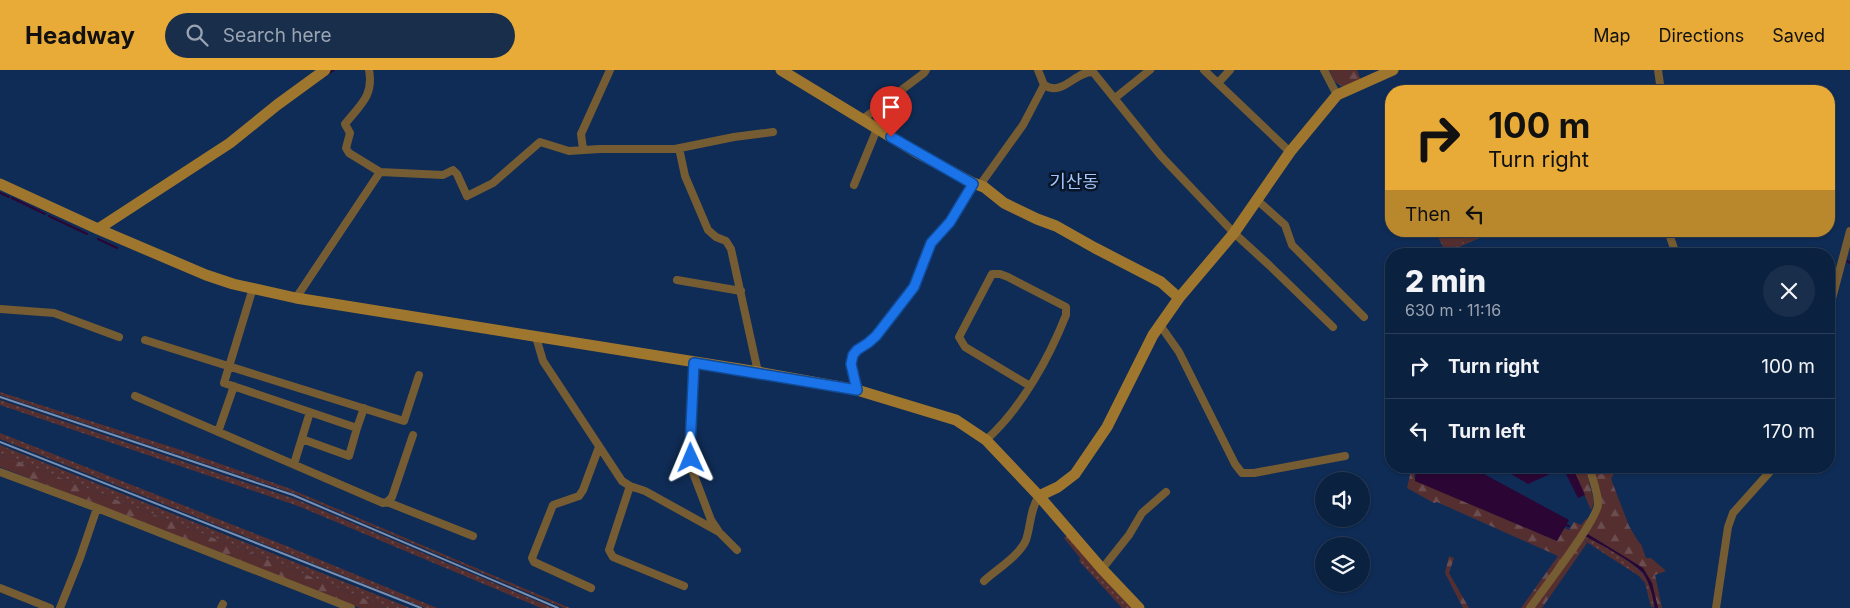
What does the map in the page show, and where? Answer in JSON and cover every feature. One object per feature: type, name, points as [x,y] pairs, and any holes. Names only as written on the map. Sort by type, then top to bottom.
[{"type":"street","points":[[98,230],[230,143],[325,70]]},
{"type":"street","points":[[369,70],[371,86],[367,96],[345,124],[350,133],[346,148],[349,153],[380,172],[443,175],[453,170],[457,174],[467,196],[492,182],[540,142],[569,151],[583,149],[678,148],[734,137],[773,132]]},
{"type":"street","points":[[583,149],[581,134],[610,70]]},
{"type":"street","points":[[781,70],[877,129],[976,184],[1004,203],[1029,216],[1056,226],[1161,282],[1180,298]]},
{"type":"street","points":[[863,119],[926,70]]},
{"type":"street","points":[[1038,70],[1044,84],[1050,89],[1058,88],[1087,71],[1093,72],[1161,156],[1234,233],[1333,328]]},
{"type":"street","points":[[1115,98],[1150,70]]},
{"type":"street","points":[[1204,70],[1290,152]]},
{"type":"street","points":[[1218,83],[1230,70]]},
{"type":"street","points":[[1324,70],[1337,96]]},
{"type":"street","points":[[984,581],[1021,548],[1026,540],[1034,503],[1039,496],[1058,487],[1075,474],[1107,427],[1127,391],[1153,335],[1180,298],[1234,233],[1290,152],[1337,96],[1393,70]]},
{"type":"street","points":[[1658,70],[1659,85]]},
{"type":"street","points":[[857,390],[851,364],[853,355],[876,336],[914,287],[931,243],[950,222],[976,184],[1023,125],[1044,84]]},
{"type":"street","points":[[854,185],[877,129]]},
{"type":"street","points":[[678,148],[685,176],[708,230],[716,237],[726,241],[731,249],[742,291],[758,372]]},
{"type":"street","points":[[296,298],[380,172]]},
{"type":"street","points":[[0,184],[98,230],[206,275],[253,288],[296,298],[758,372],[857,390],[956,420],[986,440],[1039,496],[1138,608]]},
{"type":"street","points":[[1257,200],[1285,225],[1292,245],[1364,317]]},
{"type":"street","points":[[1835,287],[1850,231]]},
{"type":"street","points":[[986,440],[995,432],[1030,386],[1042,368],[1066,315],[1066,307],[1008,277],[992,274],[959,337],[965,347],[1030,386]]},
{"type":"street","points":[[677,280],[742,291]]},
{"type":"street","points":[[253,288],[224,383],[357,428]]},
{"type":"street","points":[[0,309],[54,313],[119,337]]},
{"type":"street","points":[[1160,325],[1180,352],[1234,464],[1242,473],[1254,473],[1345,456]]},
{"type":"street","points":[[536,336],[543,361],[622,481],[645,491],[719,532]]},
{"type":"street","points":[[145,340],[404,421],[420,375]]},
{"type":"street","points":[[694,363],[690,447],[692,470],[711,520],[719,532],[737,550]]},
{"type":"street","points":[[218,432],[234,386]]},
{"type":"street","points":[[135,396],[377,501],[387,502],[473,536]]},
{"type":"street","points":[[302,439],[349,456],[364,408]]},
{"type":"street","points":[[294,464],[310,412]]},
{"type":"street","points":[[387,502],[392,497],[414,436]]},
{"type":"street","points":[[590,588],[534,562],[532,558],[553,505],[579,496],[599,446]]},
{"type":"street","points":[[0,472],[351,608]]},
{"type":"street","points":[[1530,608],[1577,543],[1596,513],[1598,506],[1597,498],[1590,473]]},
{"type":"street","points":[[1716,608],[1728,527],[1733,513],[1769,473]]},
{"type":"street","points":[[630,486],[609,550],[613,557],[684,586]]},
{"type":"street","points":[[1102,568],[1130,534],[1142,513],[1166,492]]},
{"type":"street","points":[[60,608],[97,508]]},
{"type":"street","points":[[0,588],[50,608]]},
{"type":"green space","points":[[1329,70],[1357,70],[1361,80],[1343,87],[1335,82]]},
{"type":"green space","points":[[1438,237],[1440,237],[1445,248]]},
{"type":"green space","points":[[1440,237],[1474,237],[1450,248],[1445,248]]},
{"type":"green space","points":[[1474,237],[1482,237],[1457,248],[1450,248]]},
{"type":"green space","points":[[0,392],[184,451],[288,488],[570,608],[564,608],[296,494],[0,395]]},
{"type":"green space","points":[[0,400],[298,500],[553,608],[541,608],[298,506],[0,405]]},
{"type":"green space","points":[[0,433],[284,545],[437,608],[425,608],[0,439]]},
{"type":"green space","points":[[0,445],[410,608],[387,608],[0,454]]},
{"type":"green space","points":[[0,454],[387,608],[360,608],[0,467]]},
{"type":"green space","points":[[1410,473],[1415,473],[1414,478],[1557,541],[1564,528],[1569,530],[1574,522],[1581,525],[1585,520],[1593,516],[1527,608],[1521,608],[1558,556],[1437,502],[1434,503],[1407,488]]},
{"type":"green space","points":[[1575,473],[1587,473],[1594,502],[1591,510]]},
{"type":"green space","points":[[1594,473],[1614,473],[1611,479],[1629,526],[1641,544],[1646,558],[1651,558],[1666,571],[1655,575],[1662,608],[1658,608],[1652,583],[1643,568],[1586,533],[1597,517],[1601,506]]},
{"type":"green space","points":[[1067,535],[1134,608],[1122,608],[1079,561],[1080,558],[1064,538]]},
{"type":"green space","points":[[1584,536],[1616,553],[1639,569],[1649,585],[1654,607],[1651,607],[1645,583],[1639,576],[1582,539]]},
{"type":"green space","points":[[1582,539],[1587,543],[1542,608],[1532,608]]},
{"type":"green space","points":[[1449,556],[1454,558],[1449,573],[1469,608],[1463,608],[1445,573]]},
{"type":"shaded area","points":[[1416,473],[1482,473],[1569,520],[1557,541],[1415,481]]},
{"type":"shaded area","points":[[1509,473],[1552,473],[1528,484]]},
{"type":"shaded area","points":[[1566,473],[1575,473],[1585,495],[1578,498]]},
{"type":"shaded area","points":[[1586,533],[1643,568],[1652,583],[1658,608],[1655,608],[1650,586],[1644,574],[1625,559],[1584,536]]},
{"type":"waterway","points":[[328,74],[334,70]]},
{"type":"waterway","points":[[0,193],[9,197]]},
{"type":"waterway","points":[[12,198],[45,214]]},
{"type":"waterway","points":[[49,216],[87,234]]},
{"type":"waterway","points":[[98,239],[117,248]]},
{"type":"railway","points":[[0,397],[293,495],[558,608]]},
{"type":"railway","points":[[0,442],[421,608]]},
{"type":"district","name":"기산동","points":[[1074,181]]},
{"type":"route","points":[[691,458],[694,363],[758,372],[857,390],[851,364],[853,355],[876,336],[914,287],[931,243],[950,222],[973,184],[891,137]]}]
